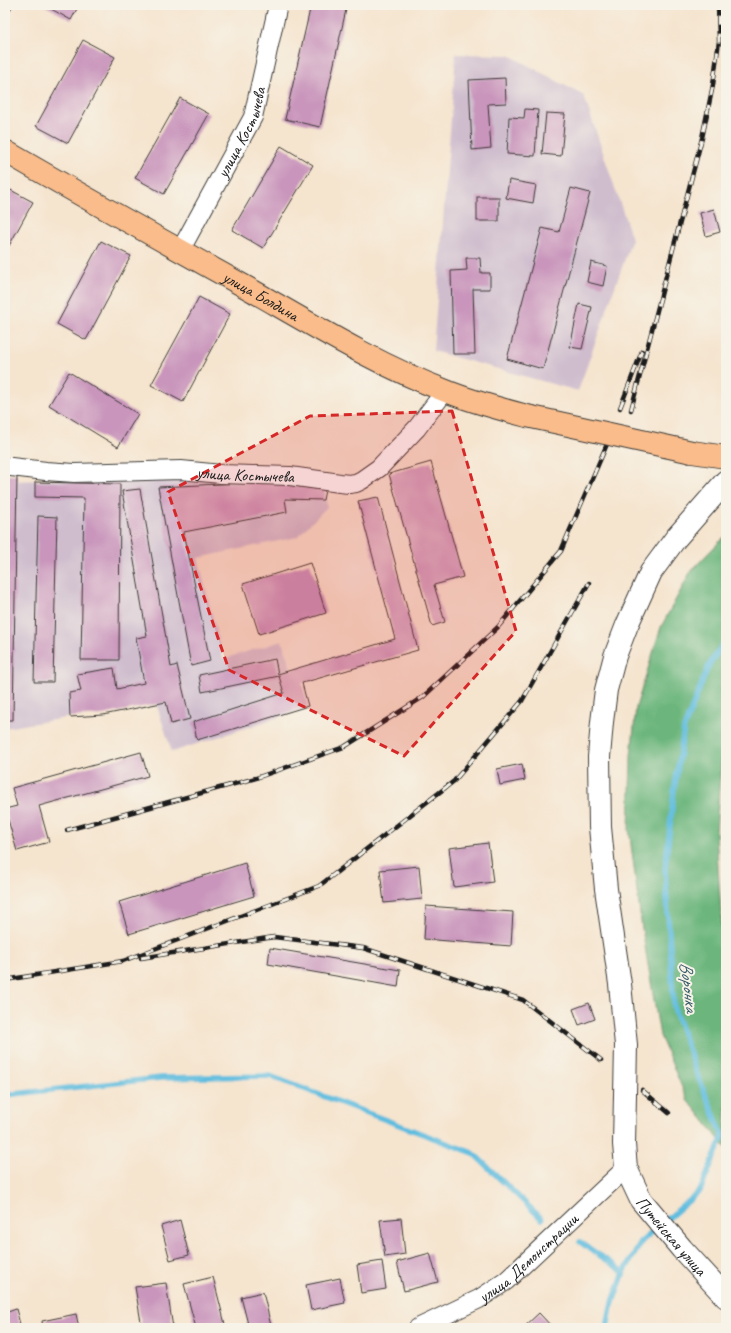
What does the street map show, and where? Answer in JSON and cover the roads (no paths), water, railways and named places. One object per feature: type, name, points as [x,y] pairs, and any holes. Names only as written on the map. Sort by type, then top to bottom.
[{"type":"main road","name":"улица Болдина","points":[[5,151],[361,352],[399,371],[445,391],[476,402],[527,416],[692,452],[726,457]]},
{"type":"street","name":"улица Костычева","points":[[180,251],[253,117],[278,5]]},
{"type":"street","name":"улица Костычева","points":[[5,467],[74,473],[181,470],[221,474],[290,476],[349,484],[356,483],[379,468],[417,428],[445,391]]},
{"type":"street","points":[[626,1168],[624,1144],[626,1045],[620,984],[606,889],[600,827],[599,757],[606,690],[615,656],[651,572],[676,538],[726,481]]},
{"type":"street","name":"Путейская улица","points":[[626,1168],[641,1200],[682,1249],[726,1297]]},
{"type":"street","name":"улица Демонстрации","points":[[418,1328],[479,1299],[506,1281],[626,1168]]},
{"type":"waterway","name":"Воронка","points":[[664,1222],[700,1191],[723,1136],[697,1074],[674,1008],[665,869],[674,791],[684,728],[709,665],[726,639]]},
{"type":"waterway","points":[[5,1095],[161,1078],[270,1076],[473,1153],[542,1219]]},
{"type":"waterway","name":"Воронка","points":[[607,1328],[611,1307],[624,1272],[642,1241],[658,1227]]},
{"type":"waterway","points":[[580,1242],[624,1272]]},
{"type":"railway","points":[[631,410],[702,138],[713,85],[719,41],[718,5]]},
{"type":"railway","points":[[620,408],[642,351]]},
{"type":"railway","points":[[67,830],[256,778],[344,747],[423,697],[498,627],[561,551],[607,444]]},
{"type":"railway","points":[[5,980],[123,961],[319,886],[454,781],[522,701],[589,583]]},
{"type":"railway","points":[[141,958],[274,937],[363,948],[523,1000],[601,1060]]},
{"type":"railway","points":[[642,1090],[669,1113]]}]
